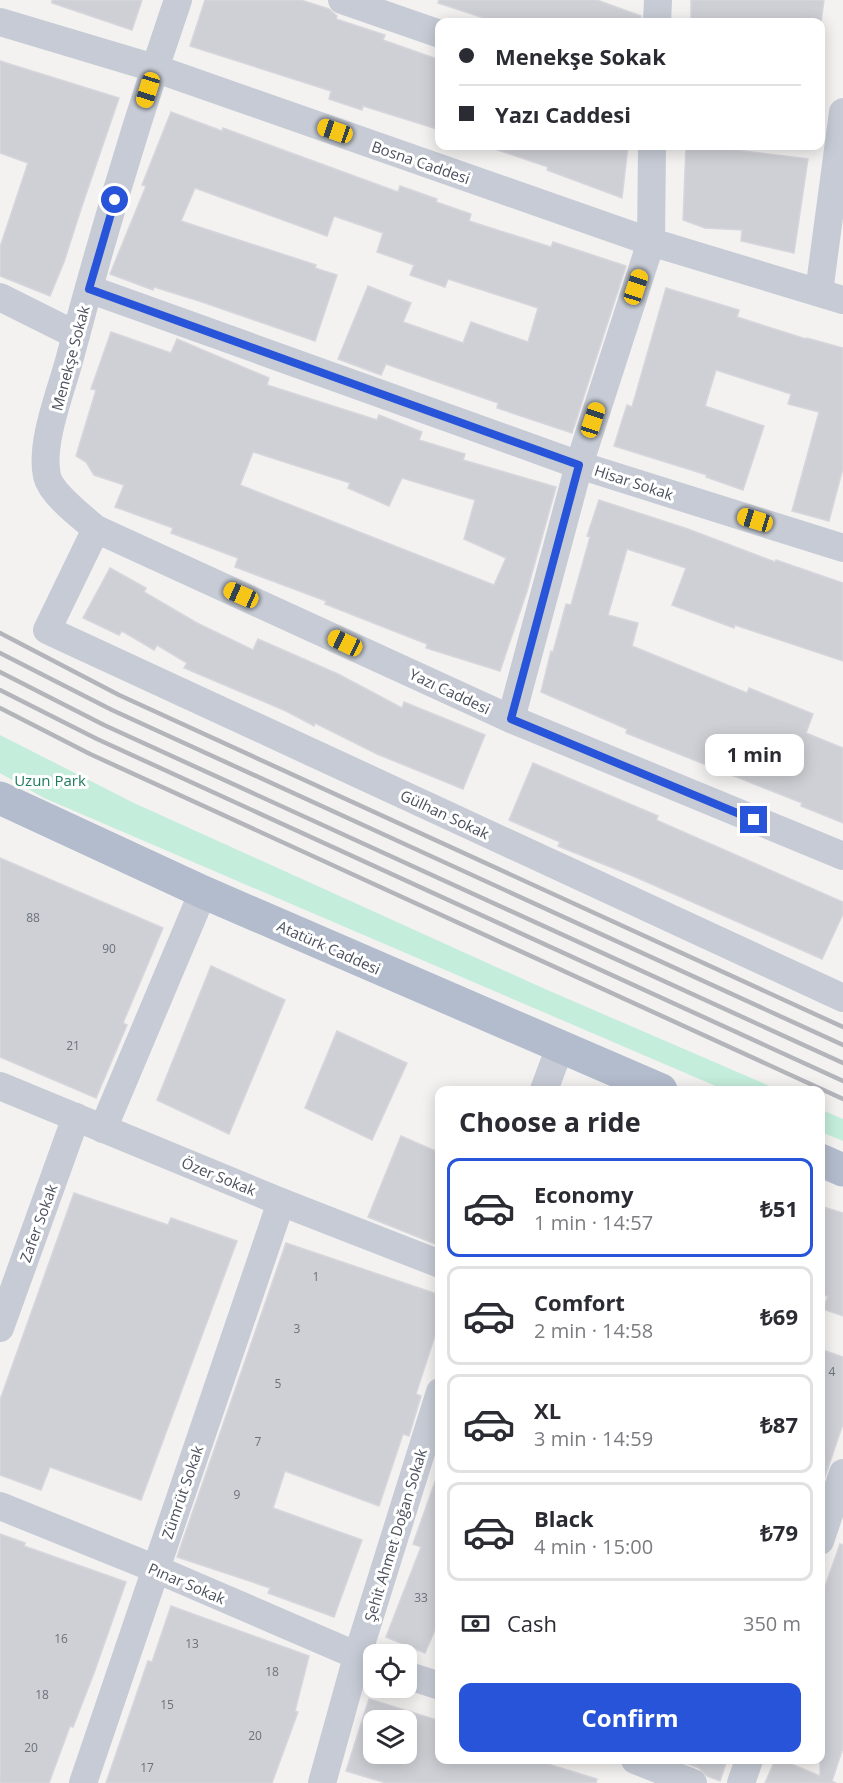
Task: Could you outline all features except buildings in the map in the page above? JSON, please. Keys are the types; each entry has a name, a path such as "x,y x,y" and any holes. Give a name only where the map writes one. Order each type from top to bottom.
{"main road":[{"name":"Atatürk Caddesi","path":"0,798 203,892 652,1086"},
{"path":"825,1162 843,1170"}],"street":[{"name":"Menekşe Sokak","path":"96,529 66,504 47,478 45,450 89,289 154,68 177,0"},
{"path":"342,0 435,32"},
{"path":"657,18 658,0"},
{"name":"Bosna Caddesi","path":"0,22 154,68 651,242 831,296"},
{"path":"831,296 843,112"},
{"path":"511,719 579,465 651,242 652,150"},
{"name":"Hisar Sokak","path":"89,289 579,465 843,548"},
{"path":"0,297 76,335"},
{"name":"Gülhan Sokak","path":"96,529 47,630 843,998"},
{"name":"Yazı Caddesi","path":"96,529 511,719 843,856"},
{"path":"103,1129 203,892"},
{"path":"545,1086 560,1047"},
{"name":"Özer Sokak","path":"0,1086 281,1202 435,1262"},
{"name":"Zafer Sokak","path":"0,1328 76,1118"},
{"name":"Zümrüt Sokak","path":"83,1783 281,1202"},
{"name":"Şehit Ahmet Doğan Sokak","path":"369,1644 435,1410"},
{"path":"825,1526 843,1473"},
{"name":"Pınar Sokak","path":"0,1506 156,1569 363,1659"},
{"name":"Şehit Ahmet Doğan Sokak","path":"322,1783 363,1666"},
{"path":"417,1678 435,1684"},
{"path":"645,1764 693,1783"},
{"path":"741,1783 748,1764"}],"green space":[{"name":"Uzun Park","path":"0,735 134,803 545,989 770,1086 716,1086 44,798 0,773"},
{"path":"825,1111 843,1119 843,1141 825,1134"}],"railway":[{"path":"0,633 119,695 843,1027"},
{"path":"0,653 112,710 843,1045"},
{"path":"0,672 104,725 843,1063"},
{"path":"0,690 97,739 843,1081"},
{"path":"0,708 90,754 815,1086"},
{"path":"825,1091 843,1099"}],"route":[{"path":"115,200 89,289 579,465 511,719 754,820"}]}
